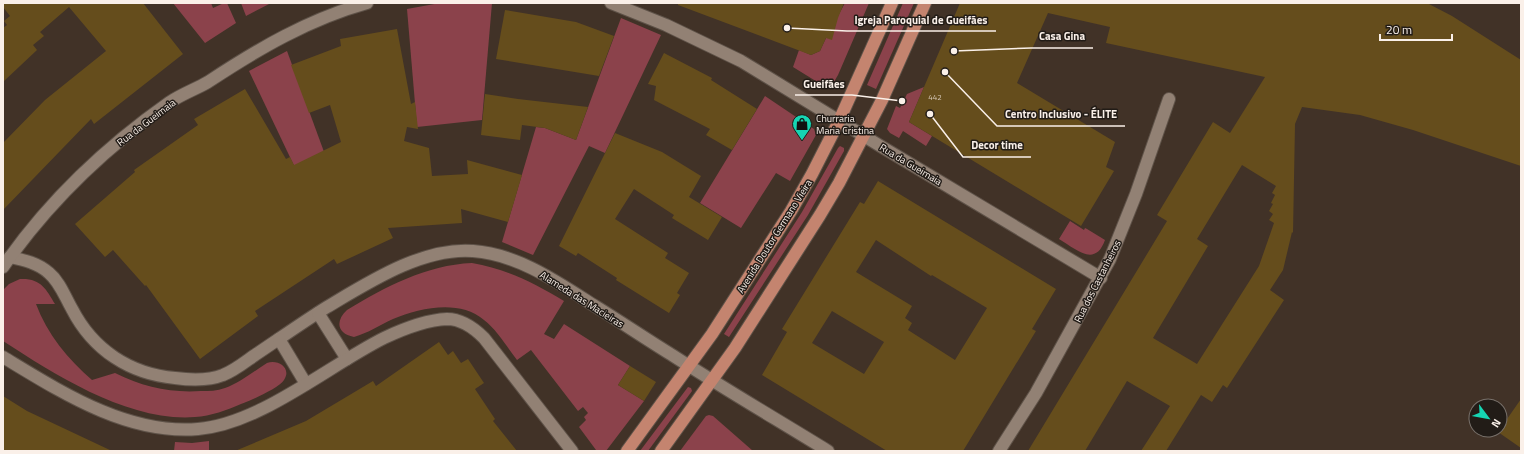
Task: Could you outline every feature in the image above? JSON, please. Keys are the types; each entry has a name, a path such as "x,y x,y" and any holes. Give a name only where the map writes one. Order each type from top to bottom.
{"main road":[{"name":"Avenida Doutor Germano Vieira","path":"627,451 712,334 791,211 839,121 892,3"},
{"path":"661,451 734,348 820,215 886,93 925,3"}],"street":[{"name":"Rua da Gueimaia","path":"6,262 36,224 79,176 107,151 172,101 200,87 256,51 299,28 327,16 367,3"},
{"name":"Rua da Gueimaia","path":"611,3 666,25 720,50 776,82 1101,278"},
{"name":"Rua dos Castanheiros","path":"999,451 1036,393 1110,260 1126,222 1169,99"},
{"name":"Alameda das Macieiras","path":"6,262 34,264 50,273 56,280 72,310 89,335 109,355 122,363 143,372 158,376 193,379 218,377 230,372 318,313 398,267 443,254 473,251 495,254 540,273 828,451"},
{"path":"318,313 347,359"},
{"path":"3,356 80,401 117,417 155,428 198,429 214,427 251,414 392,334 415,326 448,319 468,324 484,338 572,451"},
{"path":"279,339 306,384"}],"shaded area":[{"path":"173,3 211,3 213,8 227,3 236,23 205,43"},
{"path":"241,3 271,3 246,16"},
{"path":"440,3 492,3 482,120 417,127 407,9"},
{"path":"845,3 869,3 838,75 831,87 827,88 793,67 799,50 811,55 820,51"},
{"path":"903,3 914,3 876,89 867,85"},
{"path":"621,18 661,35 605,153 589,146 533,255 502,242 536,127 545,128 576,140"},
{"path":"287,51 327,160 298,174 249,71"},
{"path":"924,87 909,122 932,136 926,146 903,131 899,138 890,133 887,129 896,106 900,108 907,94"},
{"path":"765,96 814,129 816,135 790,181 776,173 741,228 700,203"},
{"path":"840,146 844,148 844,151 808,215 729,337 724,334 802,212"},
{"path":"1070,221 1084,230 1085,228 1105,240 1101,248 1096,253 1091,255 1085,254 1059,239"},
{"path":"472,263 509,273 542,288 564,301 544,334 554,339 564,324 630,366 618,385 644,401 606,451 596,450 579,427 586,420 584,417 588,413 583,407 578,411 531,350 517,360 493,329 474,313 463,309 427,309 393,319 354,337 344,333 341,330 339,323 343,314 347,310 376,293 406,279 438,268"},
{"path":"20,279 33,280 46,289 55,304 36,304 46,326 67,355 92,380 115,373 136,382 157,388 178,391 213,391 231,386 267,363 271,362 279,363 283,366 285,368 286,376 281,383 264,394 230,408 207,415 195,417 170,417 145,412 119,404 70,382 3,341 3,290 9,284"},
{"path":"688,387 691,388 692,391 648,451 640,451"},
{"path":"706,416 713,416 753,451 680,451"},
{"path":"209,441 209,451 174,451 175,442 192,443"}],"building":[{"path":"3,3 143,3 183,54 94,124 91,119 3,210 3,143 45,100 106,51 69,7 40,32 44,36 33,45 37,50 3,82 3,28 7,25 4,21 10,16 3,7"},
{"path":"678,3 844,3 832,40 826,38 820,51 811,55 678,5"},
{"path":"960,3 1427,3 1452,16 1521,60 1521,166 1413,130 1360,115 1302,107 1295,124 1293,233 1292,232 1283,270 1270,290 1284,300 1227,388 1223,385 1212,402 1201,395 1166,451 1141,451 1170,406 1127,381 1085,451 1028,451 1167,221 1157,215 1213,122 1230,133 1265,77 1106,43 1110,27 1048,13 1017,83 1115,142 1106,167 1114,171 1081,226 909,122","holes":["1242,165 1276,186 1272,193 1275,195 1271,203 1273,204 1269,211 1273,214 1269,220 1274,223 1259,266 1197,364 1153,338 1208,246 1197,239"]},
{"path":"505,10 576,22 614,36 599,76 496,59"},
{"path":"397,29 411,104 415,102 418,129 407,127 404,141 429,148 432,176 468,174 467,160 522,175 508,222 461,209 462,223 388,228 393,238 337,264 334,259 255,311 258,316 200,359 146,285 145,286 113,250 105,257 75,224 135,172 134,170 198,125 194,119 245,89 286,159 290,157 294,165 341,142 330,105 309,113 291,65 341,46 340,39"},
{"path":"664,53 712,78 711,80 757,109 732,150 706,135 710,129 654,100 656,86 648,84"},
{"path":"485,94 588,107 576,140 545,128 522,125 520,140 481,135"},
{"path":"615,133 662,152 701,176 689,197 722,217 708,240 672,218 674,215 634,189 615,219 668,253 665,258 689,273 677,293 680,295 669,313 616,280 617,278 578,253 576,256 559,246"},
{"path":"878,181 1056,289 1032,329 1036,331 963,451 887,451 762,375 787,332 782,329 860,202 864,204","holes":["876,240 931,276 932,275 987,308 955,360 908,330 912,323 905,318 912,306 856,272","832,311 884,342 864,374 812,343"]},
{"path":"439,342 448,355 453,351 461,363 468,359 484,383 475,389 495,419 493,421 517,451 235,451 306,421 373,381 376,386"},
{"path":"630,366 656,382 644,401 618,385"},
{"path":"3,396 27,411 112,451 3,451"},
{"path":"1521,399 1521,448 1507,438 1508,438 1508,418"}],"place":[{"name":"Igreja Paroquial de Gueifães","path":"787,28"},
{"name":"Casa Gina","path":"954,51"},
{"name":"Centro Inclusivo - ÉLITE","path":"945,72"},
{"name":"Gueifães","path":"902,101"},
{"name":"Decor time","path":"930,114"},
{"name":"Churraria Maria Cristina","path":"802,141"}]}
